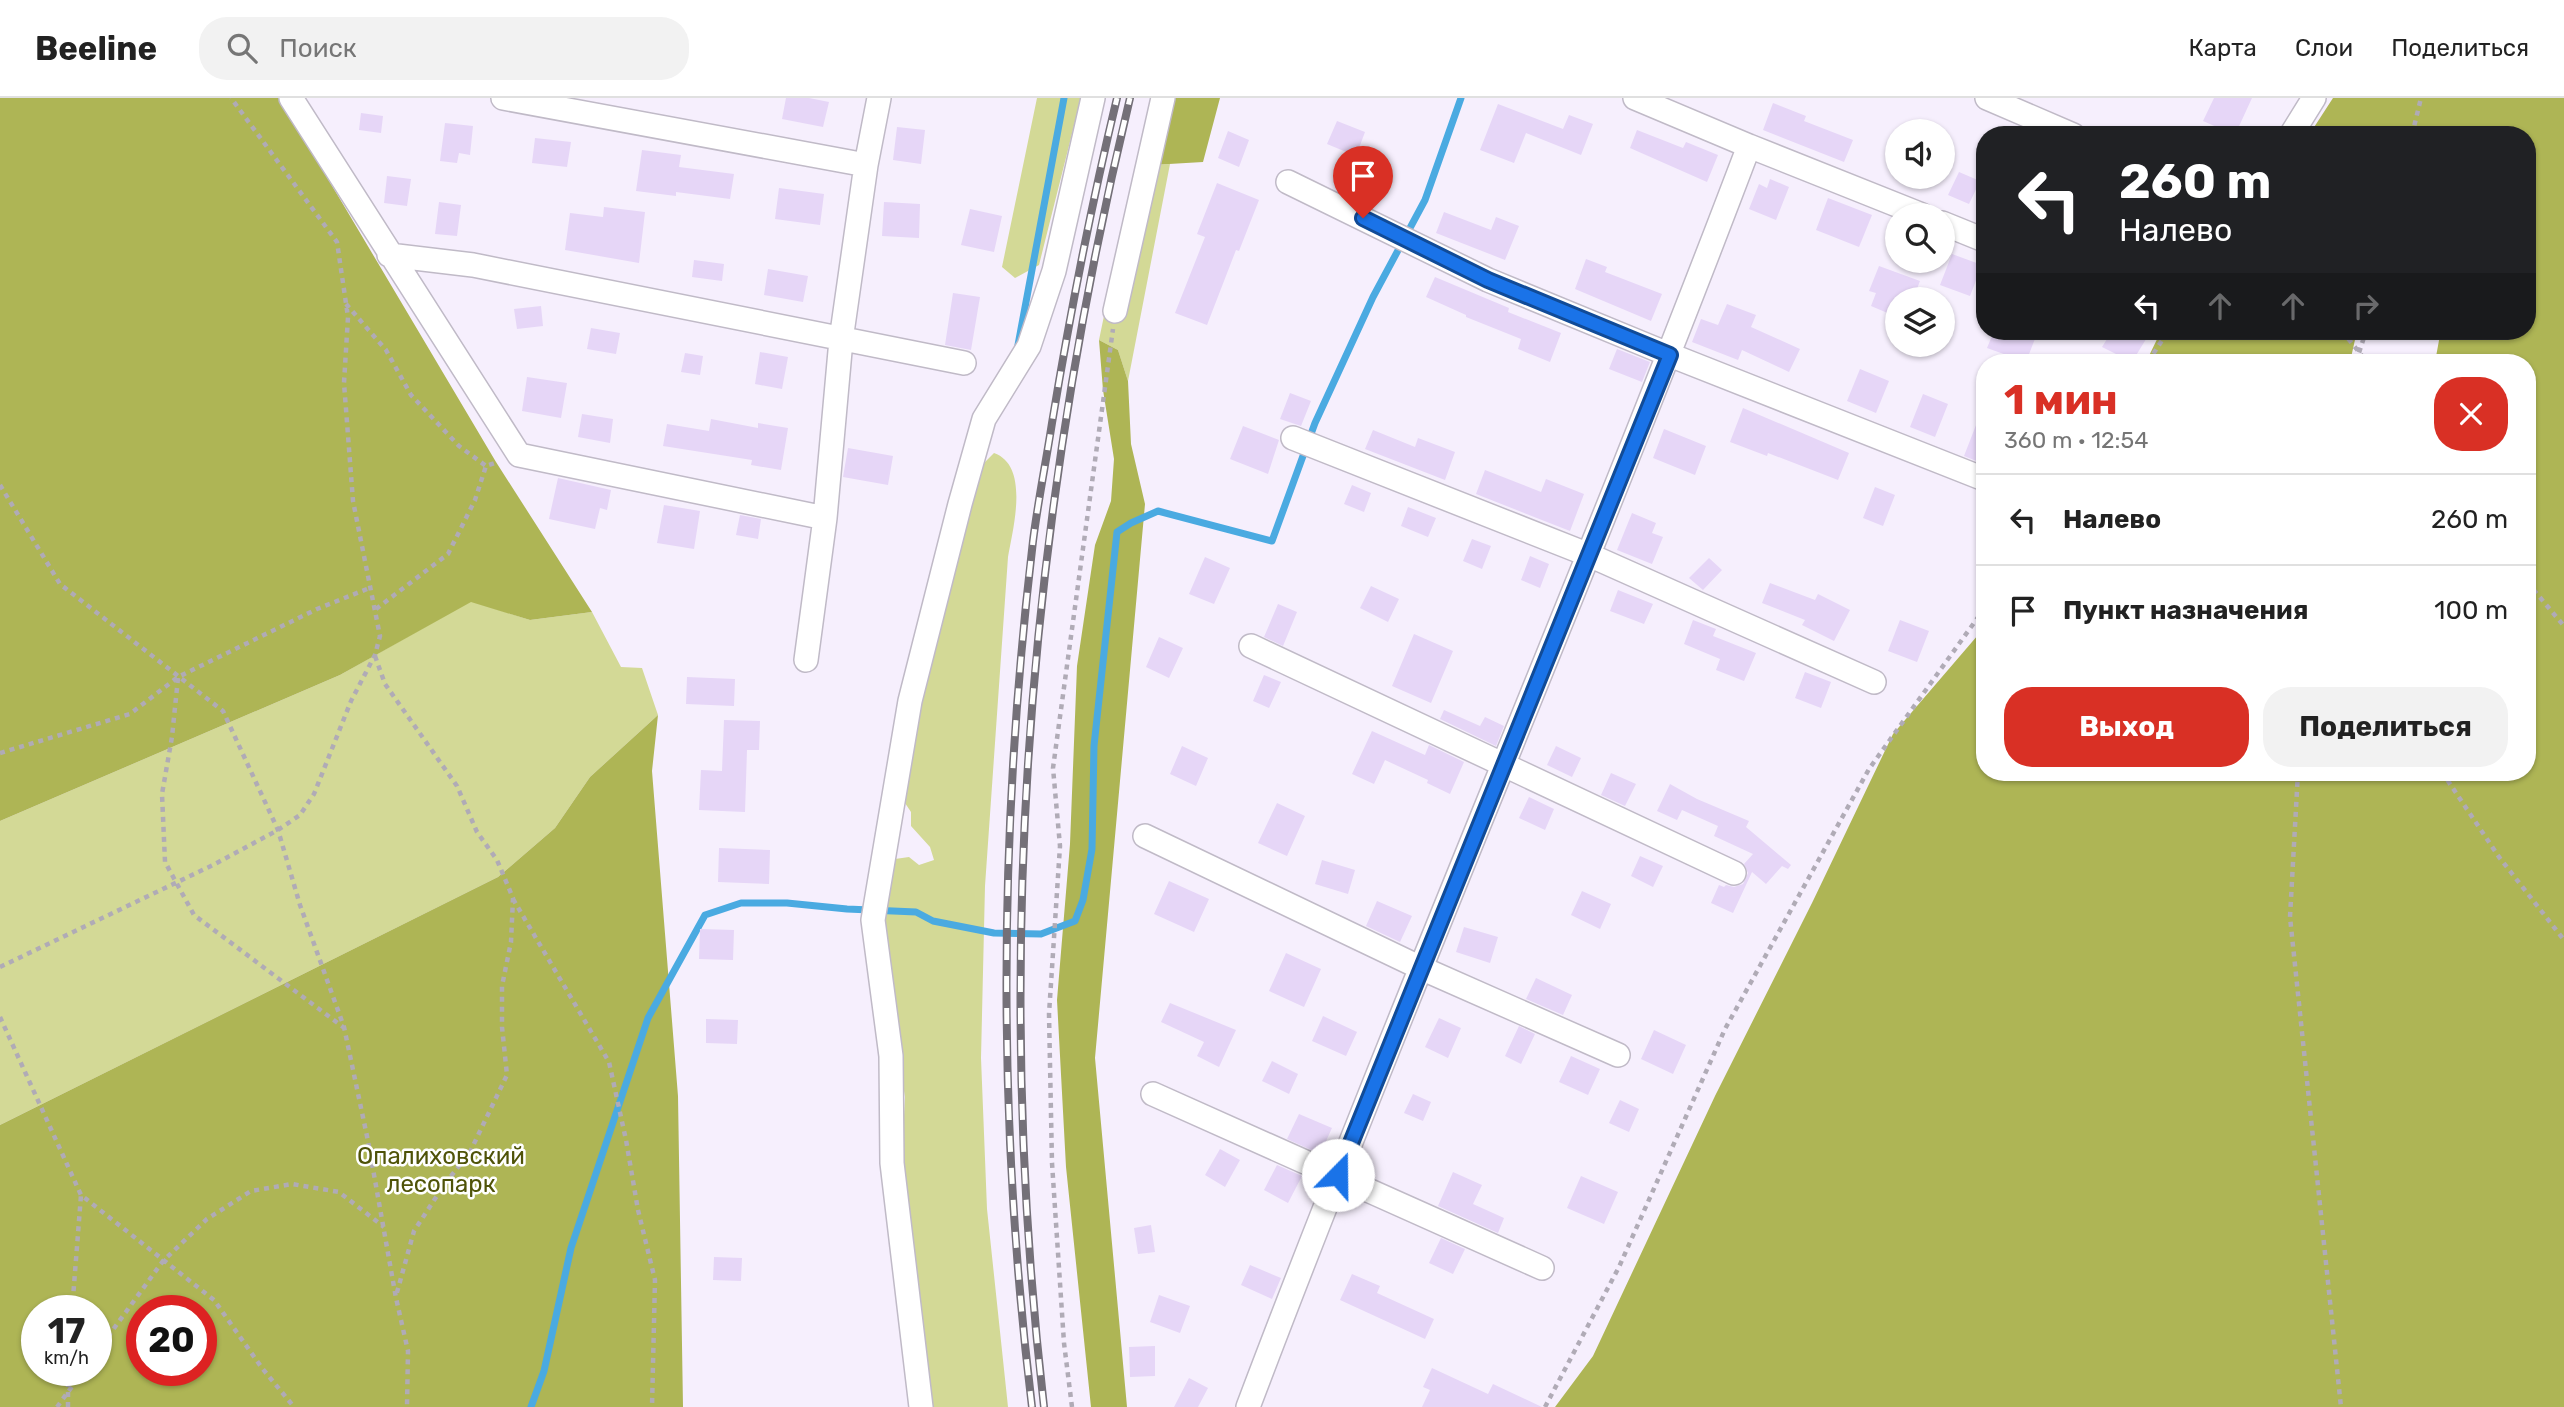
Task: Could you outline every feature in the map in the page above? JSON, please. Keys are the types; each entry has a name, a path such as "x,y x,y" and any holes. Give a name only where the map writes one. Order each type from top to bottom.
{"street":[{"path":"292,98 519,455 825,518"},
{"path":"503,98 866,164"},
{"path":"806,660 825,518 841,340 866,164 879,98"},
{"path":"921,1407 892,1163 891,1056 873,920 910,701 960,504 984,419 1029,346 1050,284 1093,98"},
{"path":"1115,311 1163,98"},
{"path":"1635,98 1892,203"},
{"path":"1987,98 2052,126"},
{"path":"2297,126 2314,98"},
{"path":"1248,1407 1421,968 1670,355 1749,146"},
{"path":"1288,181 1488,280 1976,476"},
{"path":"1955,228 1976,237"},
{"path":"389,254 473,265 964,363"},
{"path":"1293,438 1589,555 1874,682"},
{"path":"1251,646 1734,873"},
{"path":"1145,836 1421,968 1618,1055"},
{"path":"1153,1094 1542,1268"}],"path":[{"path":"0,967 213,865 300,815 314,794 351,701 375,655 380,636 353,501 344,383 348,317 337,242 231,98"},
{"path":"2414,126 2421,98"},
{"path":"346,303 386,350 411,395 459,446 486,466"},
{"path":"1072,1407 1064,1343 1052,1163 1049,1014 1060,846 1053,768 1115,311"},
{"path":"2350,340 2361,352"},
{"path":"2361,352 2364,340"},
{"path":"486,466 519,455"},
{"path":"376,609 448,554 475,500 486,466"},
{"path":"0,485 60,584 223,711 278,830 300,905 344,1027 408,1351 407,1407"},
{"path":"0,753 130,713 178,677 317,609 372,587"},
{"path":"2536,593 2564,626"},
{"path":"1545,1407 1619,1267 1725,1029 1869,768 1976,620"},
{"path":"375,655 385,684 457,786 477,832 497,860 513,898 609,1062 638,1210 655,1280 652,1407"},
{"path":"178,677 172,737 162,794 166,862 194,915 344,1027"},
{"path":"2298,781 2290,917 2340,1407"},
{"path":"2448,781 2499,857 2564,940"},
{"path":"396,1298 414,1231 444,1185 470,1152 507,1075 502,1027 502,986 511,942 513,898"},
{"path":"0,1017 81,1195 214,1300 262,1368 294,1407"},
{"path":"112,1331 163,1261 207,1219 251,1191 292,1184 339,1192 385,1227"},
{"path":"73,1295 81,1195"},
{"path":"67,1386 68,1407"},
{"path":"57,1407 72,1386"}],"green space":[{"path":"0,98 280,98 496,462 592,612 530,620 471,602 340,675 0,821"},
{"path":"1037,98 1081,98 1039,265 1015,278 1002,267"},
{"path":"1154,98 1220,98 1203,162 1135,166"},
{"path":"2333,98 2564,98 2564,1407 1555,1407 1593,1356 1715,1096 1893,734 1976,637 1976,781 2536,781 2536,354 2436,354 2439,340 2536,340 2536,126 2315,126"},
{"path":"1170,164 1128,381 1118,350 1099,340 1135,166"},
{"path":"1099,340 1118,350 1128,381 1131,444 1145,504 1095,1058 1127,1407 1091,1407 1066,1167 1057,1000 1070,844 1077,666 1095,545 1111,501 1114,459 1103,390"},
{"path":"2157,340 2355,340 2352,354 2150,354"},
{"path":"994,453 1005,460 1012,471 1016,484 1016,499 1008,557 985,886 981,1058 987,1209 1008,1407 928,1407 902,1154 905,1097 883,964 880,920 891,866 895,859 909,857 919,865 934,860 930,847 911,826 911,812 903,800 911,737 971,486 984,463"},
{"path":"471,601 530,620 592,612 621,667 642,668 658,715 590,777 555,828 498,877 0,1125 0,821 340,675"},
{"name":"Опалиховский лесопарк","path":"658,715 652,771 678,1096 683,1407 0,1407 0,1125 498,877 555,828 590,777"}],"building":[{"path":"786,98 809,98 829,102 823,127 782,119"},
{"path":"2214,98 2252,98 2239,126 2214,126 2203,121"},
{"path":"1773,103 1806,116 1804,121 1853,140 1844,162 1763,130"},
{"path":"1498,104 1563,129 1569,115 1593,124 1581,155 1526,133 1514,163 1480,150"},
{"path":"361,113 383,116 381,133 359,130"},
{"path":"1337,121 1365,132 1356,156 1327,144"},
{"path":"445,123 473,126 470,155 459,153 457,163 440,161"},
{"path":"897,127 925,130 921,164 893,160"},
{"path":"1637,130 1683,148 1686,142 1718,155 1707,182 1630,148"},
{"path":"1228,131 1249,140 1239,167 1218,158"},
{"path":"535,138 571,142 567,167 532,163"},
{"path":"642,150 681,155 679,167 734,174 730,199 676,192 676,196 636,191"},
{"path":"1959,172 1976,179 1976,189 1969,204 1948,195 1951,189 1955,189"},
{"path":"387,176 411,179 407,206 384,203"},
{"path":"1770,179 1789,187 1776,220 1749,209 1759,184 1767,188"},
{"path":"1217,183 1259,200 1207,325 1175,313 1205,237 1197,234"},
{"path":"779,188 824,194 820,225 775,219"},
{"path":"1828,198 1872,215 1859,247 1816,230"},
{"path":"439,202 461,205 457,236 435,234"},
{"path":"884,202 920,204 919,238 882,236"},
{"path":"604,207 645,212 639,263 565,250 570,213 603,217"},
{"path":"970,209 1002,216 994,252 961,245"},
{"path":"1444,212 1491,230 1496,217 1519,226 1505,260 1436,233"},
{"path":"1955,255 1976,263 1976,280 1970,296 1955,290 1955,287 1940,285 1945,273 1955,273"},
{"path":"1586,259 1607,267 1605,272 1662,294 1651,321 1575,289"},
{"path":"694,260 724,264 722,281 692,277"},
{"path":"1879,266 1885,268 1885,273 1898,273 1920,281 1918,287 1885,287 1885,312 1871,306 1876,293 1869,291"},
{"path":"768,269 808,276 803,302 764,295"},
{"path":"1435,277 1509,308 1508,312 1561,333 1550,362 1518,349 1521,339 1466,317 1426,297"},
{"path":"953,293 980,297 971,350 945,345"},
{"path":"1727,304 1756,315 1751,327 1800,349 1789,372 1742,350 1738,360 1692,342 1701,319 1718,325"},
{"path":"541,306 543,326 517,329 514,309"},
{"path":"591,328 620,333 616,354 587,349"},
{"path":"1990,340 2035,340 2029,354 2004,354 1987,348"},
{"path":"2106,340 2145,340 2137,354 2116,354 2102,347"},
{"path":"1617,349 1650,362 1642,382 1609,369"},
{"path":"760,352 788,357 782,389 755,384"},
{"path":"685,353 703,356 700,375 681,372"},
{"path":"1860,369 1889,381 1876,413 1847,401"},
{"path":"527,377 567,383 561,418 522,411"},
{"path":"1290,393 1311,401 1301,426 1280,419"},
{"path":"1923,394 1948,404 1935,437 1910,427"},
{"path":"1743,408 1849,453 1838,480 1768,453 1767,456 1730,442"},
{"path":"582,414 613,419 610,443 578,437"},
{"path":"711,419 758,428 758,423 788,428 781,470 751,465 752,460 663,446 667,424 709,431"},
{"path":"1976,425 1976,461 1964,456"},
{"path":"1243,426 1279,440 1268,474 1230,459"},
{"path":"1664,429 1706,446 1695,475 1653,458"},
{"path":"1373,430 1415,447 1418,438 1455,452 1445,480 1365,449"},
{"path":"848,448 893,456 888,485 843,477"},
{"path":"1485,470 1541,492 1546,479 1584,494 1570,531 1476,494"},
{"path":"558,478 611,490 607,510 600,508 595,529 549,519"},
{"path":"1352,485 1371,493 1364,512 1344,504"},
{"path":"1875,487 1895,495 1883,526 1863,518"},
{"path":"664,505 700,511 694,549 657,543"},
{"path":"1408,507 1436,518 1428,537 1401,526"},
{"path":"1632,513 1656,523 1652,533 1663,537 1652,564 1617,550"},
{"path":"740,515 761,519 758,539 736,535"},
{"path":"1472,539 1491,546 1482,569 1463,561"},
{"path":"1530,556 1549,564 1540,588 1521,580"},
{"path":"1205,557 1230,568 1214,604 1189,594"},
{"path":"1709,558 1722,570 1703,590 1689,578"},
{"path":"1770,583 1815,600 1818,594 1850,610 1834,641 1802,625 1805,620 1762,603"},
{"path":"1371,586 1399,599 1388,622 1360,608"},
{"path":"1618,590 1653,604 1644,624 1610,611"},
{"path":"1278,604 1297,612 1283,646 1264,637"},
{"path":"1693,620 1716,629 1713,636 1756,653 1744,681 1716,670 1720,659 1684,644"},
{"path":"1900,620 1929,631 1917,662 1888,651"},
{"path":"1414,634 1453,651 1431,703 1392,686"},
{"path":"1159,637 1183,648 1169,678 1146,667"},
{"path":"1805,672 1831,682 1821,708 1795,698"},
{"path":"1264,675 1281,682 1269,708 1253,701"},
{"path":"687,677 735,679 734,706 686,704"},
{"path":"1444,710 1480,726 1485,717 1504,726 1496,746 1440,719"},
{"path":"724,720 760,721 759,750 747,750 745,812 699,810 701,770 722,771"},
{"path":"1372,731 1425,755 1429,745 1464,762 1450,794 1427,783 1428,780 1385,760 1374,784 1352,774"},
{"path":"1182,746 1208,758 1196,786 1170,774"},
{"path":"1556,746 1581,758 1572,777 1547,765"},
{"path":"1611,773 1636,784 1625,806 1601,795"},
{"path":"1670,784 1697,799 1749,821 1746,827 1791,865 1788,869 1782,866 1766,884 1752,872 1733,913 1711,903 1719,885 1734,887 1743,884 1748,873 1744,864 1753,854 1714,836 1718,826 1682,810 1677,820 1657,811"},
{"path":"1529,797 1554,809 1545,830 1519,818"},
{"path":"1277,803 1305,816 1287,856 1258,843"},
{"path":"719,848 770,850 769,884 718,882"},
{"path":"1640,856 1663,866 1653,887 1631,876"},
{"path":"1322,860 1355,870 1348,894 1315,884"},
{"path":"1169,881 1209,899 1194,932 1154,914"},
{"path":"1582,891 1611,904 1600,929 1571,915"},
{"path":"1377,901 1412,916 1400,942 1366,926"},
{"path":"1464,927 1498,937 1490,963 1456,952"},
{"path":"700,929 734,930 733,960 699,959"},
{"path":"1286,953 1321,969 1304,1007 1269,991"},
{"path":"1536,978 1572,995 1563,1015 1526,999"},
{"path":"1170,1003 1236,1030 1219,1067 1197,1056 1204,1042 1161,1022"},
{"path":"1323,1016 1357,1032 1346,1056 1312,1041"},
{"path":"1439,1018 1461,1028 1448,1058 1425,1047"},
{"path":"706,1019 738,1020 737,1044 706,1043"},
{"path":"1519,1026 1535,1034 1521,1064 1505,1056"},
{"path":"1654,1030 1686,1045 1673,1074 1641,1059"},
{"path":"1571,1056 1600,1069 1588,1095 1559,1082"},
{"path":"1272,1061 1298,1074 1289,1094 1262,1081"},
{"path":"1413,1094 1431,1102 1423,1121 1404,1113"},
{"path":"1620,1100 1639,1109 1629,1132 1609,1123"},
{"path":"1299,1114 1332,1128 1320,1154 1287,1139"},
{"path":"1220,1149 1240,1160 1225,1187 1205,1175"},
{"path":"1277,1165 1302,1176 1288,1203 1264,1190"},
{"path":"1453,1172 1482,1185 1473,1204 1504,1218 1498,1233 1438,1206"},
{"path":"1581,1176 1618,1192 1604,1224 1567,1208"},
{"path":"1151,1225 1155,1252 1138,1254 1134,1228"},
{"path":"1441,1238 1465,1249 1453,1274 1429,1263"},
{"path":"714,1257 742,1258 741,1281 713,1280"},
{"path":"1250,1265 1281,1278 1272,1299 1241,1285"},
{"path":"1352,1274 1380,1286 1377,1293 1434,1319 1425,1339 1340,1300"},
{"path":"1159,1295 1190,1306 1180,1333 1150,1322"},
{"path":"1155,1346 1155,1376 1130,1377 1129,1347"},
{"path":"1432,1368 1488,1394 1493,1384 1542,1407 1422,1407 1430,1390 1423,1387"},
{"path":"1189,1378 1208,1388 1198,1407 1174,1407"}],"waterway":[{"path":"1018,345 1064,98"},
{"path":"531,1407 544,1371 571,1248 648,1018 705,915 741,903 787,903 916,912 933,921 994,933 1041,934 1075,921 1083,900 1092,849 1094,746 1117,532 1158,511 1272,541 1315,423 1373,297 1425,200 1461,98"}],"railway":[{"path":"1032,1407 1021,1299 1008,1083 1009,865 1014,757 1037,511 1074,301 1117,98"},
{"path":"1044,1407 1029,1242 1021,1077 1021,912 1029,749 1044,585 1066,423 1094,260 1130,98"}],"route":[{"path":"1338,1175 1670,355 1488,280 1363,218"}]}
